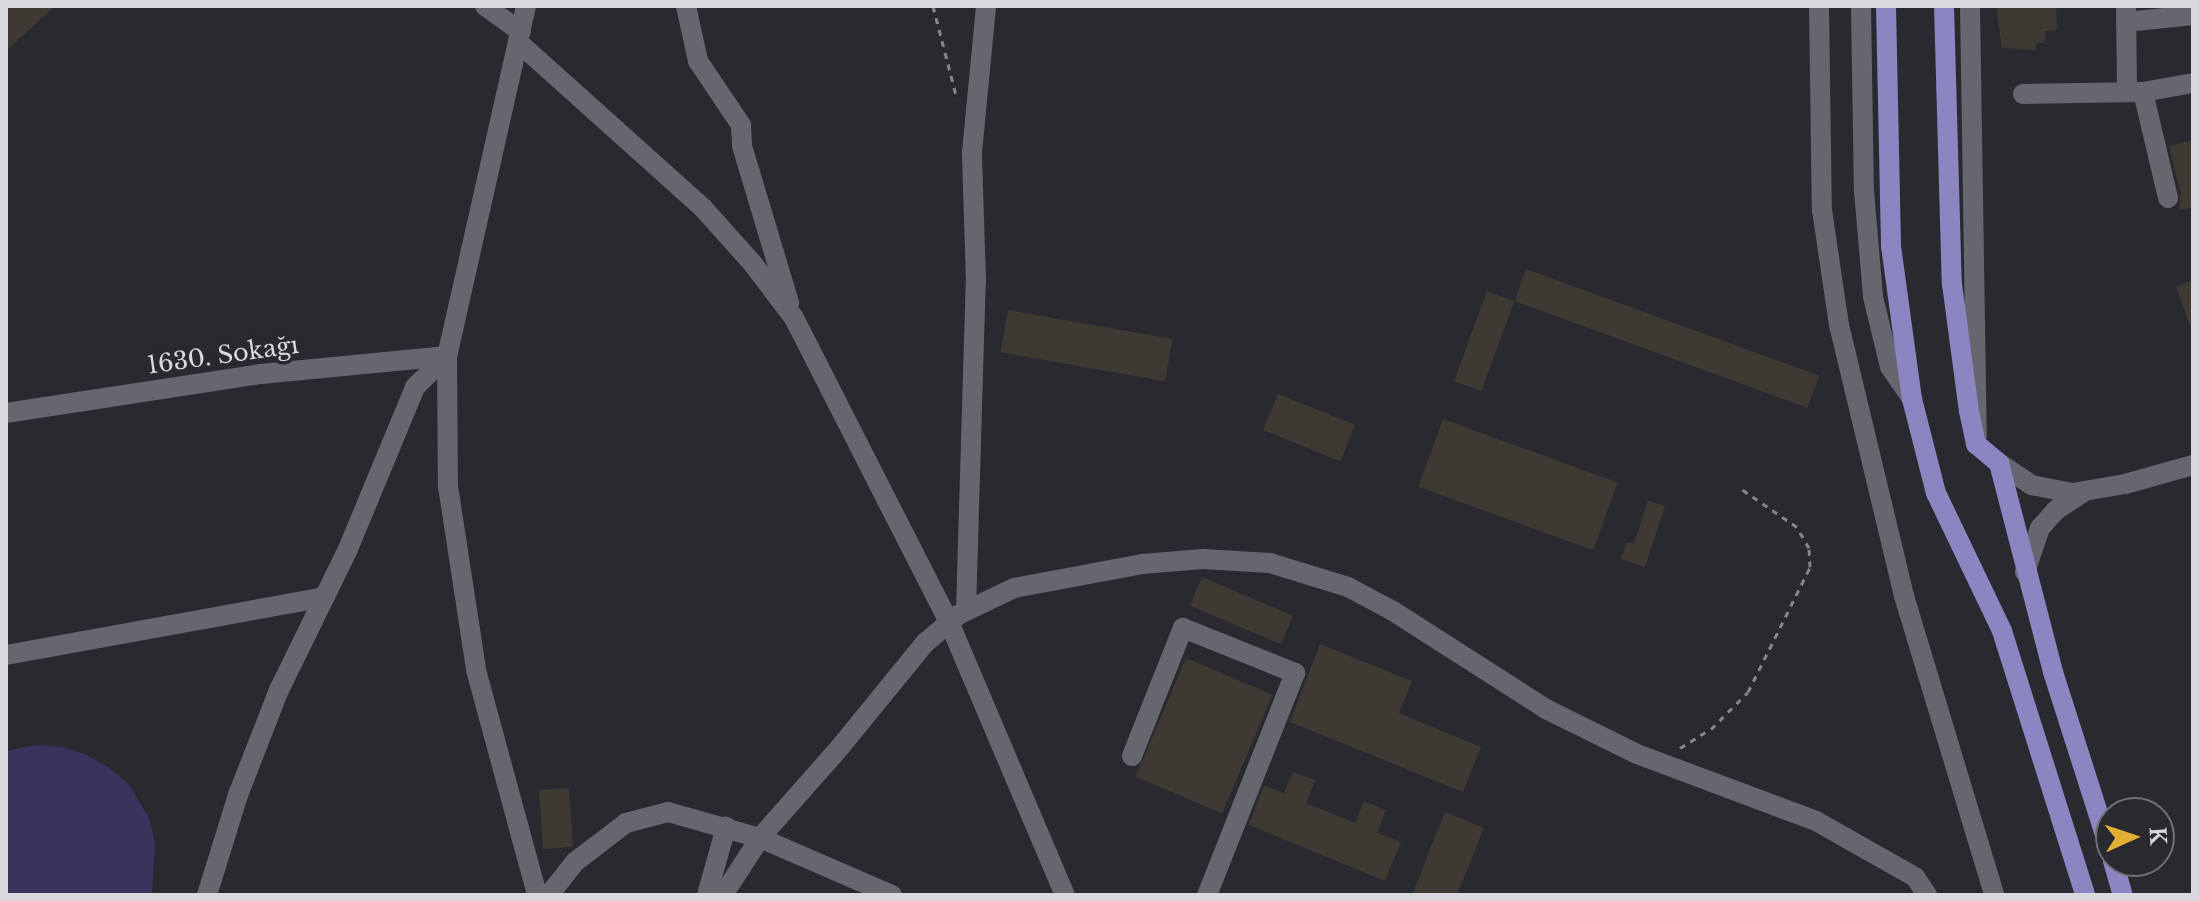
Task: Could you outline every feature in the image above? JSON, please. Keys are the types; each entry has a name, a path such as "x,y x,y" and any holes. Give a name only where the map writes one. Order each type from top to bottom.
{"main road":[{"path":"1886,6 1891,246 1912,399 1936,493 2002,631 2085,895"},
{"path":"1944,6 1952,284 1963,378 1976,444 1999,463 2025,572 2095,802"}],"street":[{"path":"485,6 703,208 753,264 794,318 957,616 1065,895"},
{"path":"526,6 447,356 448,486 476,670 537,895"},
{"path":"686,6 698,61 741,125 742,146 794,318"},
{"path":"957,616 976,282 972,152 986,6"},
{"path":"1819,6 1822,210 1839,325 1908,611 1994,895"},
{"path":"1861,6 1864,191 1873,297 1890,367 1912,399"},
{"path":"1970,6 1979,411 1976,444"},
{"path":"2168,198 2135,92 2126,14 2193,15"},
{"path":"2023,94 2135,92 2193,83"},
{"path":"207,895 257,742 372,494 415,387 447,356"},
{"name":"1630. Sokağı","path":"6,413 261,374 447,356"},
{"path":"1999,463 2020,479 2044,490 2086,491 2193,465"},
{"path":"2025,572 2040,528 2056,510 2086,491"},
{"path":"723,895 760,838 841,746 925,643 957,616 1014,588 1142,564 1225,559 1298,569 1371,598 1546,709 1657,763 1816,821 1915,877 1927,895"},
{"path":"6,655 325,597"},
{"path":"1132,756 1183,628 1295,673 1207,895"},
{"path":"549,895 575,862 640,817 682,814 760,838 892,895"},
{"path":"707,895 726,827"}],"path":[{"path":"933,6 960,109"},
{"path":"1657,763 1711,729 1748,692 1808,576 1810,558 1802,534 1740,488"}],"shaded area":[{"path":"37,745 63,747 87,755 110,768 129,785 149,818 155,843 152,895 6,895 6,751"}],"building":[{"path":"6,6 55,6 6,51"},
{"path":"1996,6 2056,6 2057,30 2045,31 2045,43 2036,43 2036,50 2002,48"},
{"path":"2193,140 2193,207 2179,210 2181,195 2169,146"},
{"path":"1526,269 1819,376 1808,408 1514,301"},
{"path":"2193,280 2193,328 2191,328 2176,287"},
{"path":"1487,291 1514,301 1481,391 1454,381"},
{"path":"1008,310 1172,339 1165,381 1001,352"},
{"path":"1278,394 1355,425 1340,461 1263,430"},
{"path":"1443,419 1618,483 1593,550 1418,487"},
{"path":"1648,501 1665,506 1645,567 1621,559 1627,542 1634,544"},
{"path":"1202,577 1293,616 1281,644 1190,606"},
{"path":"1320,644 1412,681 1399,713 1481,747 1463,792 1290,722"},
{"path":"1186,658 1273,695 1222,813 1136,777"},
{"path":"1293,772 1315,780 1306,803 1355,823 1364,801 1386,810 1377,833 1401,842 1385,881 1249,825 1264,785 1284,793"},
{"path":"569,788 573,847 543,849 539,790"},
{"path":"1445,812 1484,828 1457,895 1412,895"}]}
